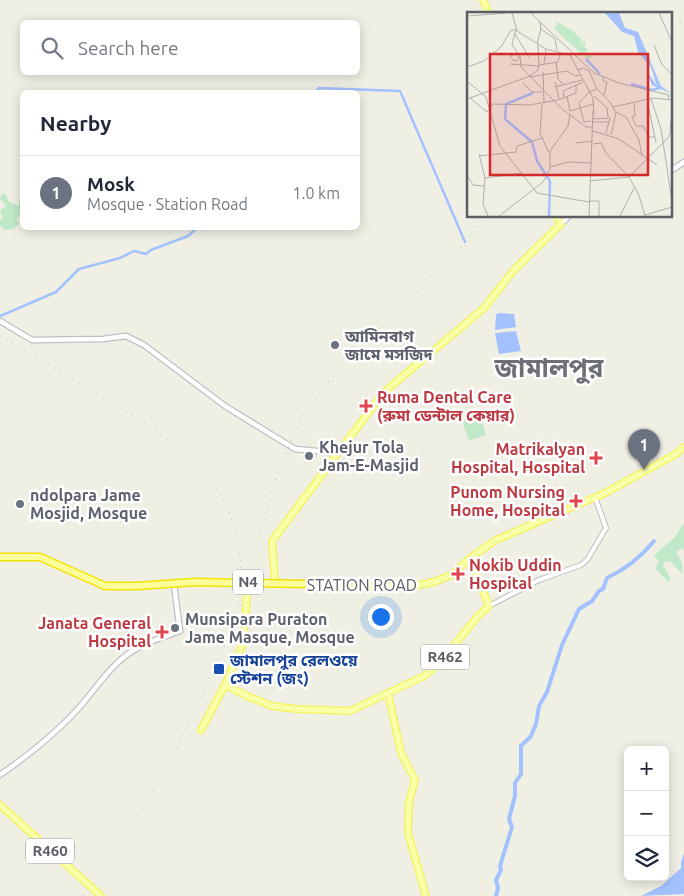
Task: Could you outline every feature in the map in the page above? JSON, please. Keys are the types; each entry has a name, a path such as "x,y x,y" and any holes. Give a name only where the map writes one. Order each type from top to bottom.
{"highway":[{"name":"N4","path":"0,557 40,558 105,586 194,582 361,585"}],"main road":[{"path":"483,0 487,12"},
{"path":"672,170 684,162"},
{"path":"557,218 561,224"},
{"path":"275,584 272,541 383,393 484,308 513,271 567,218"},
{"path":"0,321 32,340 103,340 126,336 136,340 225,406 287,444 300,450 338,453"},
{"name":"STATION ROAD","path":"137,586 248,584 424,585 453,574 470,558 496,540 596,497 676,454 684,447"},
{"path":"470,558 489,606"},
{"path":"201,730 225,685 245,638 248,584"},
{"path":"0,775 31,752 63,724 124,657 149,643 180,631 174,585"},
{"name":"R462","path":"388,693 424,676 439,664 477,617 489,606"},
{"path":"225,685 269,705 325,711 350,711 388,693 401,753 415,780 409,802 408,834 426,896"},
{"name":"R460","path":"0,805 101,896"}],"street":[{"path":"489,606 505,596 587,560 606,528 596,497"}],"green space":[{"path":"2,193 6,195 9,202 19,206 20,201 20,216 16,217 19,224 14,229 5,230 0,225 0,219 3,219 0,210 6,206 0,199"},
{"path":"478,409 486,435 469,441 460,415"},
{"path":"684,523 684,551 682,548 676,552 682,562 682,574 671,562 665,561 663,565 671,579 668,582 655,568 659,562 654,555 675,537"}],"water":[{"path":"498,313 514,314 516,327 495,330 496,315"},
{"path":"516,331 521,351 499,354 495,333"},
{"path":"684,853 684,894 641,896 669,881 681,868"}],"waterway":[{"path":"318,90 319,88 400,91 465,242"},
{"path":"0,316 56,292 79,269 120,258 134,251 146,254 151,250 188,236 195,230"},
{"path":"496,896 498,888 496,880 501,870 500,866 512,827 509,819 515,796 515,783 521,774 521,746 531,736 536,724 539,706 547,692 562,645 579,609 592,601 599,591 603,589 607,578 633,562 654,541"}],"railway":[{"path":"672,31 684,19"},
{"path":"83,896 164,775 231,632 279,469 300,420 328,382 488,218"},
{"path":"0,336 158,432 202,470 218,492 231,517 239,547 241,581"}],"place":[{"name":"আমিনবাগ জামে মসজিদ","path":"335,345"},
{"name":"Ruma Dental Care (রুমা ডেন্টাল কেয়ার)","path":"366,406"},
{"name":"Khejur Tola Jam-E-Masjid","path":"309,456"},
{"name":"Matrikalyan Hospital, Hospital","path":"596,458"},
{"name":"Mosk","path":"644,470"},
{"name":"Punom Nursing Home, Hospital","path":"576,501"},
{"name":"ndolpara Jame Mosjid, Mosque","path":"20,504"},
{"name":"Nokib Uddin Hospital","path":"458,574"},
{"name":"Munsipara Puraton Jame Masque, Mosque","path":"175,628"},
{"name":"Janata General Hospital","path":"162,632"},
{"name":"জামালপুর রেলওয়ে স্টেশন (জং)","path":"219,669"}],"district":[{"name":"জামালপুর","path":"549,368"}]}
